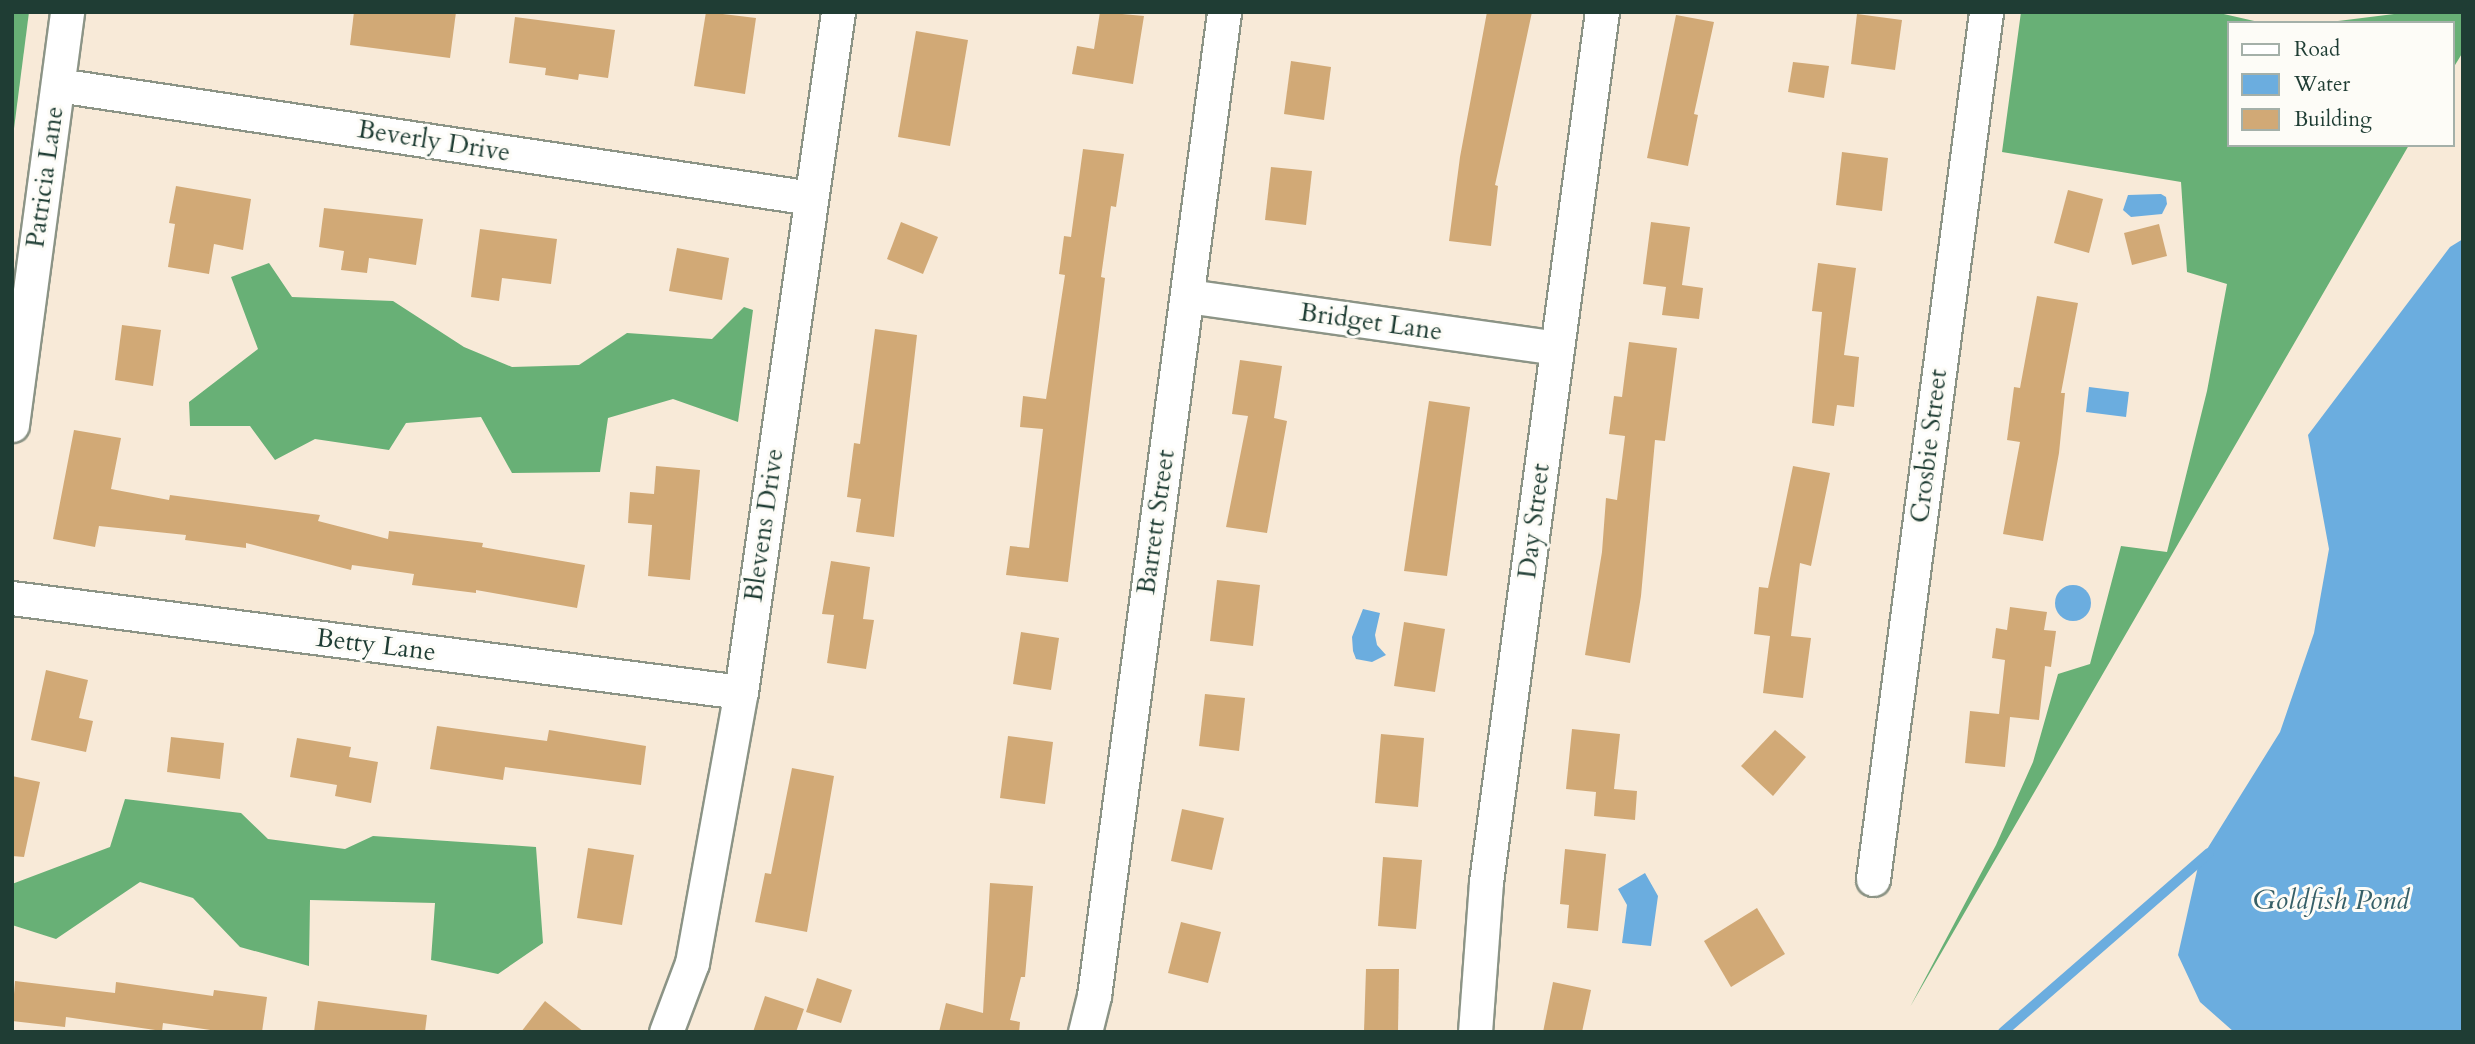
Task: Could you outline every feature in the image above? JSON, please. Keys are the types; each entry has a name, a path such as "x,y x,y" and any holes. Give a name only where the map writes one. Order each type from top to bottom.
{"street":[{"name":"Patricia Lane","path":"12,425 68,12"},
{"name":"Blevens Drive","path":"666,1032 692,963 741,692 838,12"},
{"name":"Barrett Street","path":"1086,1032 1094,996 1224,12"},
{"name":"Day Street","path":"1475,1032 1486,882 1602,12"},
{"name":"Crosbie Street","path":"1872,879 1986,12"},
{"name":"Beverly Drive","path":"58,85 811,198"},
{"name":"Bridget Lane","path":"1186,296 1556,348"},
{"name":"Betty Lane","path":"12,598 741,692"}],"green space":[{"path":"12,12 29,12 12,144"},
{"path":"2021,12 2215,12 2254,21 2226,21 2226,147 2408,147 1910,1007 1996,845 2033,762 2058,674 2090,664 2121,546 2167,552 2207,391 2227,284 2187,272 2181,182 2002,152"},
{"path":"2410,12 2463,12 2463,52 2454,67 2454,21 2338,21"},
{"path":"269,263 292,297 393,301 464,347 512,367 579,365 627,333 712,339 744,307 753,310 738,422 673,399 608,418 600,472 512,473 481,417 406,423 389,450 315,439 275,460 250,426 190,426 189,402 258,349 231,277"},
{"path":"125,799 241,813 268,839 345,849 373,836 536,847 543,943 498,974 431,960 435,903 310,900 309,966 240,947 193,898 140,882 56,939 12,925 12,884 110,847"}],"water":[{"path":"2161,194 2166,197 2167,204 2162,214 2131,217 2123,210 2128,195"},
{"name":"Goldfish Pond","path":"2463,239 2463,1032 2234,1032 2200,1002 2178,955 2199,862 2280,732 2314,633 2329,549 2308,435 2450,247"},
{"path":"2089,387 2129,392 2126,417 2086,412"},
{"path":"2073,585 2086,590 2091,603 2086,616 2073,621 2060,616 2055,603 2060,590"},
{"path":"1363,609 1380,613 1375,635 1377,645 1386,655 1372,662 1356,659 1353,651 1352,637"},
{"path":"1645,873 1658,896 1651,946 1622,943 1627,905 1618,889"}],"building":[{"path":"354,12 456,12 450,58 350,45"},
{"path":"706,12 756,18 745,94 694,86"},
{"path":"1100,12 1144,16 1133,84 1072,74 1077,46 1094,49"},
{"path":"1487,12 1532,12 1495,185 1498,186 1491,246 1449,241 1460,157"},
{"path":"1857,14 1902,20 1895,70 1851,64"},
{"path":"1676,15 1714,22 1694,114 1698,115 1688,166 1647,158"},
{"path":"515,17 615,30 608,78 579,74 578,80 545,75 546,68 509,63"},
{"path":"916,31 968,40 950,146 898,137"},
{"path":"1291,61 1331,67 1324,120 1284,114"},
{"path":"1793,62 1829,66 1824,98 1788,92"},
{"path":"1083,149 1124,154 1116,207 1111,206 1101,277 1105,278 1068,582 1006,575 1010,546 1029,548 1043,429 1020,427 1023,396 1046,399 1065,275 1059,274 1064,236 1071,237"},
{"path":"1842,152 1888,158 1882,211 1836,205"},
{"path":"1271,167 1312,171 1306,225 1265,220"},
{"path":"176,186 251,199 243,250 214,244 209,274 168,267 175,224 169,223"},
{"path":"2068,190 2103,199 2089,253 2054,243"},
{"path":"324,208 423,219 416,265 369,258 367,273 341,270 344,251 319,247"},
{"path":"901,222 938,237 923,274 887,259"},
{"path":"1651,222 1690,227 1682,285 1703,288 1699,319 1662,315 1666,287 1643,284"},
{"path":"2159,224 2167,256 2132,265 2124,233"},
{"path":"480,229 557,239 551,284 502,278 499,301 471,297"},
{"path":"677,248 729,258 722,300 669,291"},
{"path":"1818,263 1856,268 1844,355 1859,357 1854,407 1837,405 1834,426 1812,423 1822,312 1812,311"},
{"path":"2037,296 2078,303 2061,393 2065,393 2059,453 2043,541 2003,534 2020,442 2007,440 2014,387 2020,388"},
{"path":"122,325 161,330 153,386 115,380"},
{"path":"875,329 917,335 894,537 856,532 861,499 847,497 854,443 860,444"},
{"path":"1629,342 1677,348 1665,441 1655,440 1641,596 1630,663 1585,655 1602,552 1606,498 1617,500 1625,436 1609,434 1614,396 1622,397"},
{"path":"1240,360 1282,366 1274,418 1287,421 1267,533 1226,527 1248,416 1232,414"},
{"path":"1429,401 1470,407 1447,576 1404,571"},
{"path":"74,430 121,438 111,489 169,500 170,495 320,515 318,521 388,539 389,531 483,543 482,547 585,565 577,608 476,590 476,593 412,585 414,574 352,565 351,570 246,543 246,548 185,540 186,535 99,526 95,547 53,539"},
{"path":"656,466 700,470 690,580 648,576 652,525 628,523 630,492 654,494"},
{"path":"1793,466 1830,473 1811,566 1800,563 1791,636 1811,638 1803,698 1763,693 1770,636 1754,634 1759,587 1768,588"},
{"path":"831,561 870,567 863,619 874,620 866,669 827,663 834,615 822,614"},
{"path":"1217,580 1260,585 1253,646 1210,641"},
{"path":"2010,607 2047,612 2044,630 2056,631 2051,667 2045,666 2039,720 2010,717 2005,767 1965,763 1970,711 1999,714 2005,660 1992,658 1996,628 2007,630"},
{"path":"1404,622 1445,629 1435,692 1394,686"},
{"path":"1021,632 1059,638 1051,690 1013,684"},
{"path":"46,670 88,680 79,718 93,721 86,752 31,740"},
{"path":"1205,694 1245,698 1239,751 1199,746"},
{"path":"437,726 547,741 549,730 646,746 641,785 505,767 503,780 430,769"},
{"path":"1572,729 1620,734 1614,789 1637,791 1635,820 1594,816 1596,792 1566,789"},
{"path":"1775,730 1806,757 1773,796 1741,766"},
{"path":"1381,734 1424,738 1418,807 1375,803"},
{"path":"1008,736 1053,742 1045,804 1000,798"},
{"path":"171,737 224,743 220,779 167,772"},
{"path":"297,738 351,747 349,757 378,762 371,803 335,796 337,785 290,777"},
{"path":"792,768 834,776 807,932 755,922 765,873 771,874"},
{"path":"12,776 40,782 24,857 12,856"},
{"path":"1182,809 1224,818 1212,870 1171,861"},
{"path":"588,848 634,855 622,925 577,918"},
{"path":"1565,849 1606,854 1598,931 1567,928 1569,905 1560,904"},
{"path":"1383,857 1422,860 1416,929 1378,926"},
{"path":"990,883 1033,886 1025,977 1021,977 1010,1020 1020,1022 1019,1032 939,1032 946,1003 983,1013"},
{"path":"1757,908 1785,954 1731,987 1704,941"},
{"path":"1181,922 1221,932 1208,983 1168,973"},
{"path":"1366,969 1399,969 1398,1032 1364,1032"},
{"path":"817,978 852,990 841,1023 806,1012"},
{"path":"15,981 115,993 116,982 213,996 214,990 267,997 262,1032 224,1032 163,1023 162,1031 66,1017 65,1027 12,1021"},
{"path":"1553,982 1591,990 1582,1032 1543,1032"},
{"path":"765,996 804,1009 796,1032 753,1032"},
{"path":"318,1001 427,1015 425,1032 314,1032"},
{"path":"545,1001 584,1032 521,1032"}],"waterway":[{"path":"2003,1032 2209,853"}]}
